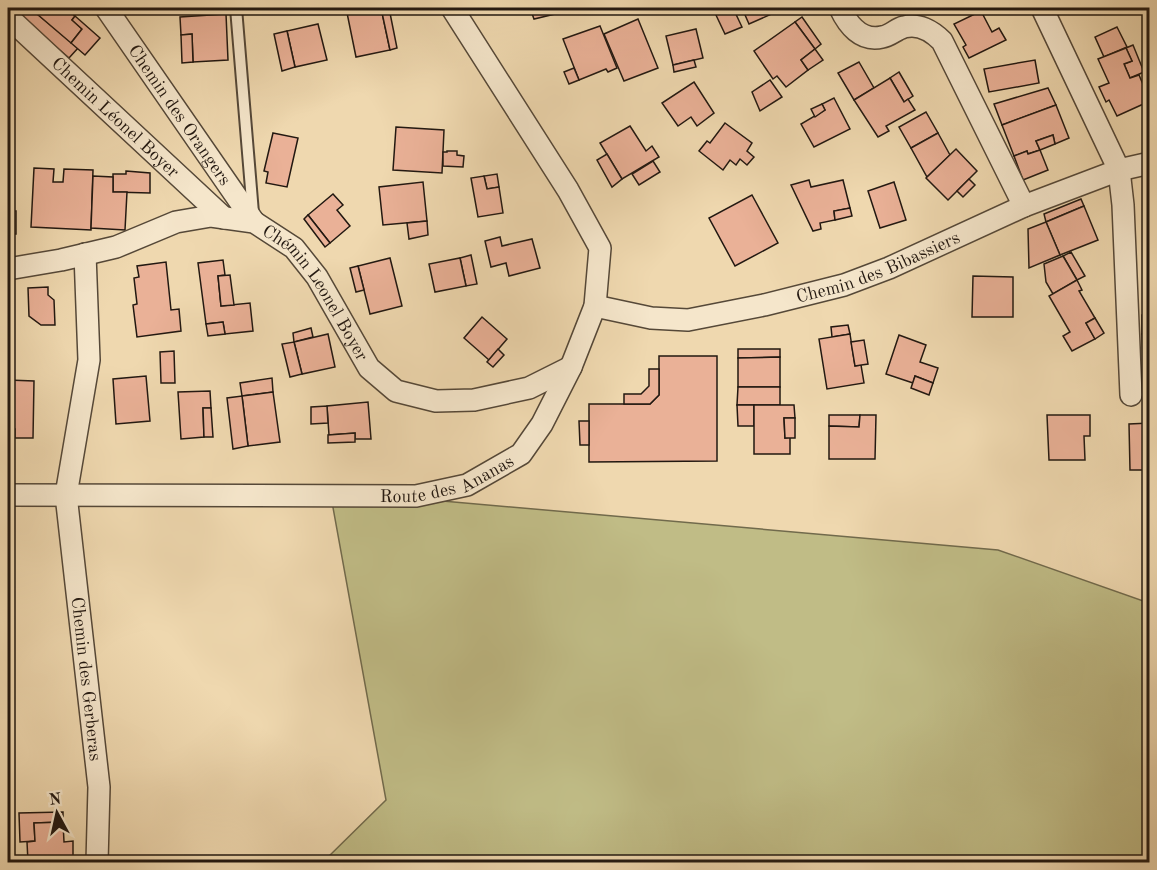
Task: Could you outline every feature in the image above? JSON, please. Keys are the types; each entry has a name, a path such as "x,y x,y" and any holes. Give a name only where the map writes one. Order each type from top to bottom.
{"street":[{"name":"Chemin des Orangers","path":"106,8 254,222"},
{"name":"Route des Ananas","path":"8,495 416,496 467,485 522,454 542,424 571,367 595,306 600,248 568,190 452,8"},
{"path":"840,8 850,26 858,33 870,38 883,37 904,27 913,26 924,28 942,41 1024,206"},
{"path":"1042,8 1119,170 1123,205 1131,395"},
{"name":"Chemin Léonel Boyer","path":"8,17 224,218"},
{"name":"Chemin des Bibassiers","path":"595,306 651,318 688,320 764,305 843,285 889,268 1024,206 1119,170 1149,163"},
{"name":"Chémin Leonel Boyer","path":"8,269 116,247 176,222 211,216 254,222 294,248 317,276 369,368 396,391 436,401 474,399 529,388 571,367"},
{"path":"66,495 89,360 85,254"},
{"name":"Chemin des Gerberas","path":"66,495 99,787 97,862"}],"lane":[{"path":"236,8 254,222"}],"shaded area":[{"path":"330,491 998,550 1149,603 1149,862 323,862 386,800"}],"building":[{"path":"17,8 30,8 78,48 69,58 14,11"},
{"path":"30,8 64,8 75,16 72,20 82,29 71,43"},
{"path":"346,8 381,8 390,50 356,57"},
{"path":"381,8 389,8 397,48 390,50"},
{"path":"530,8 580,8 534,19"},
{"path":"733,8 742,27 725,34 715,13"},
{"path":"742,8 785,8 749,24"},
{"path":"981,11 992,32 999,28 1006,40 969,58 963,47 966,45 954,24"},
{"path":"226,14 228,60 193,62 192,34 181,35 180,17"},
{"path":"75,16 100,38 85,55 71,43 82,29 72,20"},
{"path":"802,17 821,44 815,49 795,22"},
{"path":"638,19 658,68 624,81 604,34"},
{"path":"795,22 815,49 801,60 808,70 786,87 777,76 773,79 754,51"},
{"path":"318,24 327,60 295,67 287,31"},
{"path":"600,26 617,68 608,72 606,69 579,80 563,39"},
{"path":"1117,27 1127,47 1104,57 1095,37"},
{"path":"696,29 703,58 673,65 666,36"},
{"path":"287,31 295,67 282,71 274,34"},
{"path":"192,34 193,62 182,63 181,35"},
{"path":"1133,45 1144,72 1130,78 1124,64 1132,61 1126,48"},
{"path":"1126,48 1132,61 1124,64 1130,78 1139,75 1150,101 1117,116 1109,100 1106,102 1099,87 1109,83 1098,59"},
{"path":"815,49 823,60 808,70 801,60"},
{"path":"694,60 696,67 674,72 673,65"},
{"path":"1035,60 1039,83 989,92 984,69"},
{"path":"859,62 874,88 854,100 838,73"},
{"path":"574,68 579,80 569,84 564,72"},
{"path":"899,72 913,96 904,102 890,78"},
{"path":"890,78 904,102 908,99 915,110 886,126 889,131 878,137 854,100"},
{"path":"770,80 782,97 760,111 752,92"},
{"path":"694,82 714,113 697,126 691,117 678,126 662,103"},
{"path":"8,88 13,88 11,128 8,128"},
{"path":"1048,88 1056,105 1002,125 994,104"},
{"path":"834,98 850,129 814,147 801,124 825,110 822,104"},
{"path":"822,104 825,110 815,117 811,109"},
{"path":"1056,105 1069,138 1055,144 1053,135 1036,141 1040,150 1028,154 1027,151 1014,156 1002,125"},
{"path":"926,112 938,133 911,148 899,127"},
{"path":"725,123 752,143 747,151 754,157 747,165 740,159 736,165 730,160 723,170 699,151 707,141 710,143"},
{"path":"630,126 646,151 652,146 659,157 622,179 600,143"},
{"path":"396,127 444,130 442,173 393,170"},
{"path":"273,133 298,138 287,187 266,183 268,172 264,171"},
{"path":"938,133 950,155 927,177 911,148"},
{"path":"1053,135 1055,144 1040,150 1036,141"},
{"path":"956,149 977,171 948,200 926,178"},
{"path":"1040,150 1048,170 1023,180 1014,156 1027,151 1028,154"},
{"path":"457,151 457,155 464,156 463,167 443,166 443,152"},
{"path":"607,154 622,179 612,187 597,160"},
{"path":"8,156 13,156 11,211 16,211 16,234 8,234"},
{"path":"653,161 660,172 639,185 632,174"},
{"path":"34,168 54,169 53,182 63,182 64,169 93,170 91,230 31,227"},
{"path":"126,171 150,173 150,193 113,192 113,174 126,174"},
{"path":"497,174 499,187 487,189 484,176"},
{"path":"93,176 113,177 113,192 127,192 125,230 91,228"},
{"path":"484,176 487,189 499,187 503,213 478,217 471,178"},
{"path":"969,179 975,185 963,197 957,191"},
{"path":"809,180 811,187 843,180 850,208 834,211 835,220 820,223 821,229 813,231 791,185"},
{"path":"423,182 427,221 383,225 379,187"},
{"path":"894,182 906,220 880,228 868,191"},
{"path":"333,194 343,205 337,210 350,226 330,243 308,215"},
{"path":"752,195 778,243 735,266 709,218"},
{"path":"1081,199 1084,206 1046,222 1044,214"},
{"path":"1084,206 1098,240 1060,255 1046,222"},
{"path":"850,208 852,216 835,220 834,211"},
{"path":"308,215 330,243 325,247 304,219"},
{"path":"427,221 428,235 409,239 407,223"},
{"path":"1046,222 1060,255 1029,268 1028,229"},
{"path":"500,237 502,246 532,239 540,268 509,276 506,263 491,267 485,241"},
{"path":"1071,252 1085,276 1077,280 1063,256"},
{"path":"471,255 477,284 466,286 460,258"},
{"path":"1063,256 1077,280 1053,294 1046,282 1044,264"},
{"path":"390,258 402,306 370,314 358,266"},
{"path":"460,258 466,286 435,292 429,264"},
{"path":"223,260 225,275 218,276 221,306 250,303 253,331 225,334 223,322 206,324 198,263"},
{"path":"166,262 171,310 179,309 181,331 137,337 133,305 137,304 134,278 139,277 137,266"},
{"path":"358,266 364,290 356,292 350,268"},
{"path":"230,275 234,305 221,306 218,276"},
{"path":"973,276 1013,277 1013,317 972,317"},
{"path":"1077,280 1082,290 1079,291 1095,318 1086,323 1095,339 1072,351 1063,336 1070,332 1049,296"},
{"path":"48,287 48,295 54,300 55,325 41,325 29,316 28,288"},
{"path":"1142,315 1150,315 1150,334 1142,334"},
{"path":"482,317 507,339 489,360 464,338"},
{"path":"1095,318 1104,333 1095,339 1086,323"},
{"path":"223,322 225,334 208,336 206,324"},
{"path":"848,325 850,334 832,337 831,327"},
{"path":"311,328 313,337 294,342 293,333"},
{"path":"328,334 335,367 302,374 294,342"},
{"path":"850,334 855,366 861,365 864,383 827,389 819,339"},
{"path":"1142,334 1150,334 1150,395 1144,395"},
{"path":"899,335 926,345 920,362 938,368 933,383 915,376 913,383 886,374"},
{"path":"864,340 868,364 855,366 851,342"},
{"path":"294,342 302,374 290,377 282,344"},
{"path":"498,349 504,355 493,367 487,362"},
{"path":"738,349 780,349 780,357 738,358"},
{"path":"174,351 175,383 161,383 160,352"},
{"path":"659,356 717,356 717,461 589,462 589,404 650,404 659,395"},
{"path":"780,357 780,387 738,387 738,358"},
{"path":"649,369 659,369 659,395 650,404 624,404 624,394 641,394 649,386"},
{"path":"146,376 150,421 116,424 113,379"},
{"path":"915,376 933,383 929,395 911,388"},
{"path":"272,378 273,392 242,396 240,383"},
{"path":"8,380 34,381 33,438 15,438 15,429 8,429"},
{"path":"738,387 780,387 780,405 737,405"},
{"path":"210,391 211,408 203,408 204,437 181,439 178,392"},
{"path":"273,392 280,442 248,446 242,396"},
{"path":"242,396 248,446 233,449 227,398"},
{"path":"368,402 371,439 355,439 355,433 329,435 327,406"},
{"path":"737,405 754,405 754,426 738,426"},
{"path":"754,405 794,405 795,418 784,418 785,438 790,437 790,454 754,454"},
{"path":"327,406 328,423 311,424 311,407"},
{"path":"203,408 211,408 213,437 204,437"},
{"path":"829,415 860,415 859,427 829,426"},
{"path":"860,415 876,415 875,459 829,459 829,426 859,427"},
{"path":"1047,415 1090,415 1090,436 1084,436 1085,460 1049,460"},
{"path":"784,418 795,418 795,438 785,438"},
{"path":"579,421 589,421 589,445 580,445"},
{"path":"1150,423 1150,470 1130,470 1129,424"},
{"path":"355,433 355,442 328,443 328,435"},
{"path":"63,812 63,822 34,823 35,841 20,842 19,813"},
{"path":"63,822 64,842 73,841 73,862 28,862 27,842 35,841 34,823"}]}
